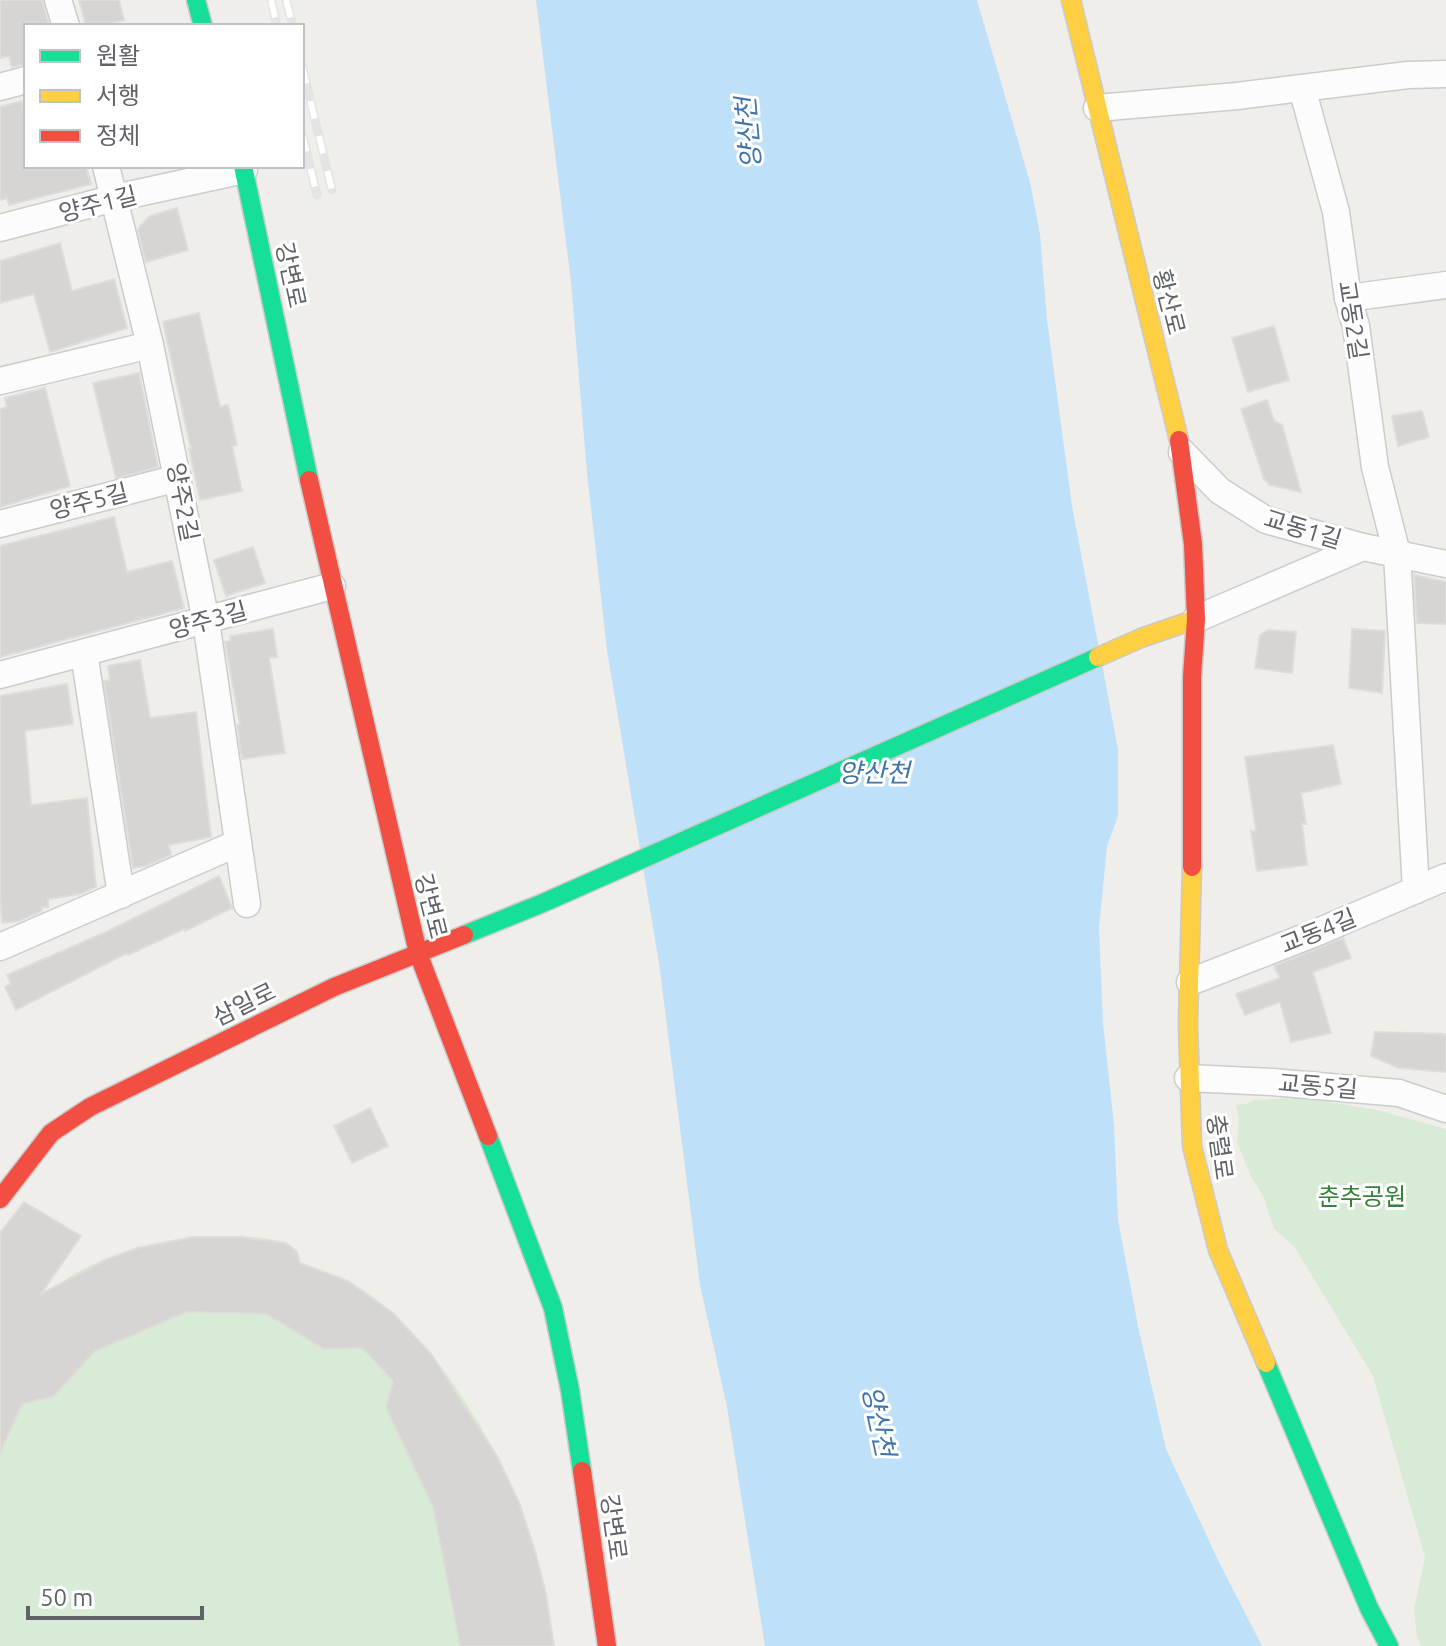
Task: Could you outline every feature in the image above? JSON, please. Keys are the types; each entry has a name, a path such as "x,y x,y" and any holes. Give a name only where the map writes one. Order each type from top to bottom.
{"main road":[{"path":"196,0 202,24"},
{"name":"황산로","path":"1071,0 1182,452 1193,544 1196,619"},
{"name":"강변로","path":"243,168 332,586 418,953 553,1308 570,1390 607,1646"},
{"name":"삼일로","path":"0,1199 51,1133 90,1107 334,987 551,900 1141,638 1196,619"},
{"name":"충렬로","path":"1196,619 1192,677 1194,814 1188,1078 1192,1146 1218,1250 1369,1608 1389,1646"}],"street":[{"path":"58,0 65,24"},
{"path":"1097,108 1408,75 1446,74"},
{"path":"0,87 24,81"},
{"name":"교동2길","path":"1302,88 1336,212 1348,298 1356,326 1375,467 1397,554 1416,890"},
{"name":"양주2길","path":"107,168 150,345 206,621 247,904"},
{"name":"양주1길","path":"0,228 243,168"},
{"path":"1348,298 1446,285"},
{"path":"0,381 150,345"},
{"name":"교동1길","path":"1182,452 1220,491 1254,514 1363,547 1446,564"},
{"name":"양주5길","path":"0,524 178,478"},
{"path":"1196,619 1363,547"},
{"name":"양주3길","path":"0,675 332,586"},
{"path":"84,653 121,895"},
{"path":"0,947 238,843"},
{"name":"교동4길","path":"1190,982 1446,877"},
{"name":"교동5길","path":"1188,1078 1399,1093 1446,1109"}],"green space":[{"name":"춘추공원","path":"1303,1098 1377,1110 1446,1129 1446,1646 1421,1646 1417,1637 1414,1609 1425,1557 1373,1376 1294,1246 1274,1229 1264,1198 1237,1142 1239,1118 1236,1105 1254,1100"},
{"path":"193,1237 253,1237 285,1243 301,1263 346,1280 373,1297 425,1347 471,1410 519,1504 540,1574 553,1646 0,1646 0,1348 51,1292 87,1267 123,1253"}],"water":[{"name":"양산천","path":"536,0 977,0 1030,182 1040,234 1047,320 1072,506 1118,749 1118,816 1107,846 1099,928 1118,1220 1166,1449 1262,1646 765,1646 727,1407 700,1285 659,963 607,650 587,473 571,282"}],"building":[{"path":"0,0 42,0 48,24 24,24 24,64 12,67 9,56 0,58"},
{"path":"79,0 119,0 124,20 110,24 85,24"},
{"path":"22,101 24,168 87,168 91,184 9,205 7,198 0,200 0,107"},
{"path":"177,208 188,250 146,262 138,231 140,226 150,216"},
{"path":"60,243 72,291 114,279 127,328 50,352 34,294 0,303 0,261"},
{"path":"199,313 220,407 228,405 237,445 232,446 242,491 200,500 163,322"},
{"path":"1274,326 1289,380 1248,392 1232,338"},
{"path":"139,373 158,467 116,478 93,383"},
{"path":"45,388 70,486 0,507 0,409 7,407 5,398"},
{"path":"1267,400 1274,421 1282,425 1301,492 1270,485 1264,479 1241,409"},
{"path":"1422,411 1429,437 1398,446 1392,416"},
{"path":"114,517 127,572 172,561 184,608 0,657 0,546"},
{"path":"253,547 265,583 226,596 214,560"},
{"path":"1414,575 1446,582 1446,624 1417,623"},
{"path":"273,629 277,657 269,658 285,753 242,759 237,725 240,725 225,642 231,641 230,636"},
{"path":"1352,629 1385,631 1382,693 1349,688"},
{"path":"1268,630 1296,632 1292,673 1255,668 1260,635"},
{"path":"140,660 150,718 196,712 211,837 169,845 171,855 133,868 104,681 110,680 108,666"},
{"path":"67,684 73,724 25,731 31,805 87,798 96,887 80,894 48,899 48,907 41,907 42,911 19,921 2,923 0,696"},
{"path":"1333,745 1341,784 1301,793 1306,824 1302,824 1307,865 1257,871 1251,831 1256,831 1245,757"},
{"path":"219,876 232,908 185,931 127,953 16,1010 5,987 11,984 7,975 106,932"},
{"path":"1343,938 1351,958 1313,972 1331,1033 1291,1042 1280,1002 1245,1015 1236,994 1280,978 1274,966"},
{"path":"1375,1032 1446,1034 1446,1072 1399,1068 1371,1056"},
{"path":"370,1108 388,1146 352,1163 334,1126"},
{"path":"24,1202 81,1236 41,1294 105,1260 137,1248 193,1237 242,1237 286,1243 297,1252 300,1263 348,1281 394,1314 432,1355 497,1456 519,1502 535,1551 554,1646 460,1646 433,1507 386,1408 393,1381 362,1348 324,1349 266,1314 187,1312 95,1351 54,1396 22,1404 0,1453 0,1233"}],"railway":[{"path":"271,0 277,24"},
{"path":"286,0 292,24"},
{"path":"304,74 332,190"},
{"path":"304,142 317,195"}],"traffic: fast":[{"path":"196,0 202,24"},
{"path":"243,168 309,480"},
{"path":"464,935 543,903 1098,657"},
{"path":"488,1136 553,1308 582,1471"},
{"path":"1266,1363 1369,1608 1389,1646"}],"traffic: slow":[{"path":"1071,0 1179,440"},
{"path":"1098,657 1196,619"},
{"path":"1192,867 1188,1024 1192,1146 1218,1250 1266,1363"}],"traffic: jam":[{"path":"1179,440 1193,544 1196,619 1192,677 1192,867"},
{"path":"309,480 418,953 488,1136"},
{"path":"0,1199 51,1133 90,1107 334,987 464,935"},
{"path":"582,1471 607,1646"}]}
